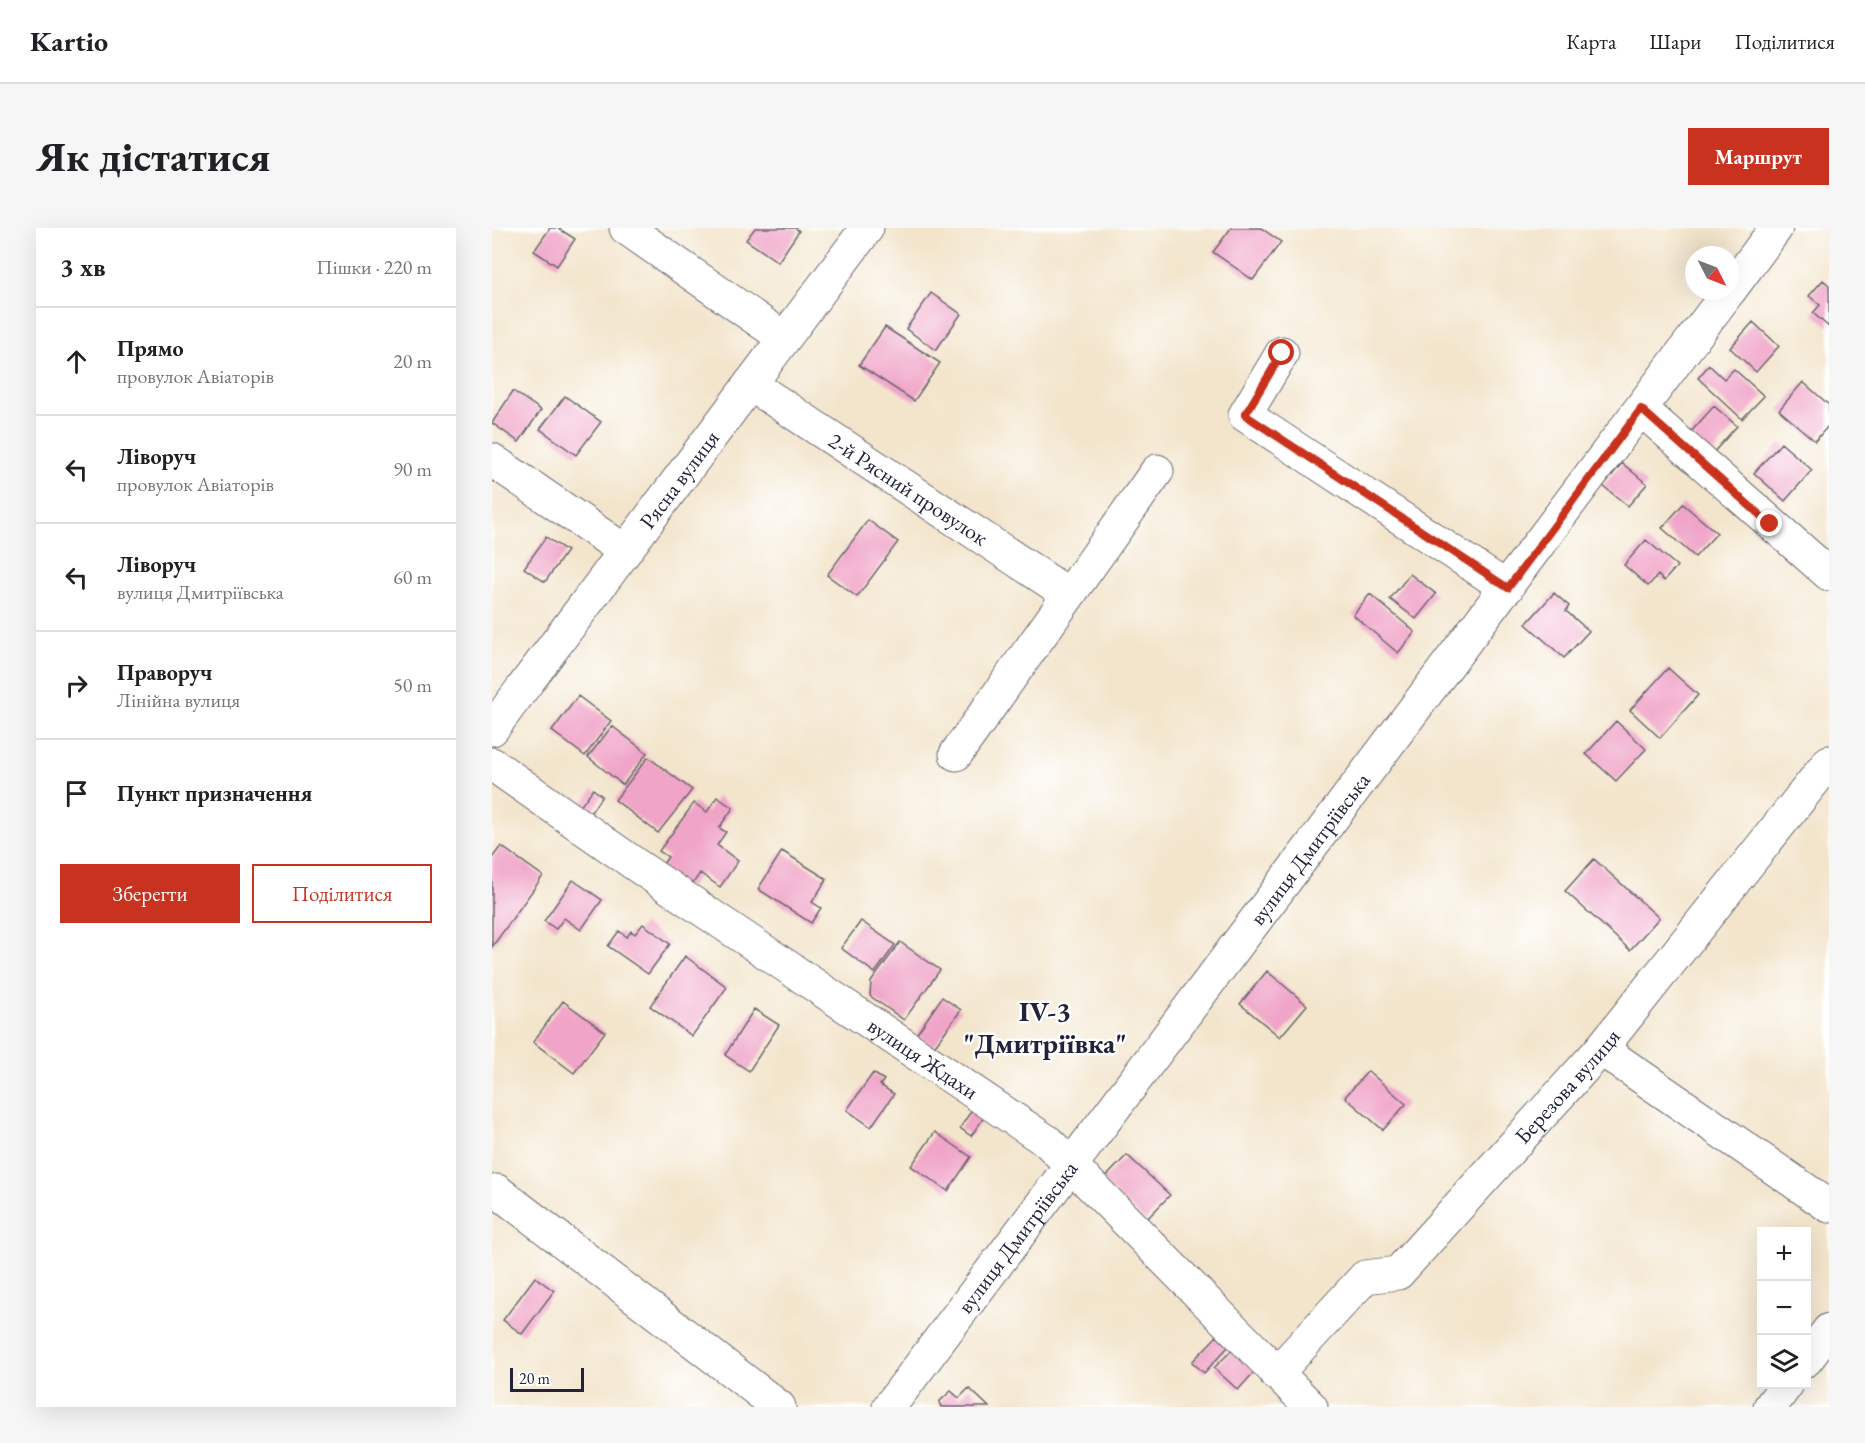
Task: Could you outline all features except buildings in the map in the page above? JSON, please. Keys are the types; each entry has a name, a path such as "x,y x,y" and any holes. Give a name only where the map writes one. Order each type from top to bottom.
{"street":[{"path":"626,228 784,338"},
{"name":"Рясна вулиця","path":"492,729 867,228"},
{"name":"вулиця Дмитріївська","path":"1739,279 1776,228"},
{"name":"вулиця Дмитріївська","path":"889,1407 1723,300"},
{"path":"1282,353 1245,415 1508,588"},
{"name":"2-й Рясний провулок","path":"750,384 1068,594"},
{"path":"1641,409 1829,574"},
{"path":"492,460 625,551"},
{"path":"956,754 1157,471"},
{"name":"Березова вулиця","path":"1276,1374 1365,1277 1398,1273 1602,1049 1829,762"},
{"name":"вулиця Ждахи","path":"492,764 648,874 1048,1142 1311,1407"},
{"path":"1602,1049 1829,1206"},
{"path":"497,1191 780,1407"},
{"path":"1811,1353 1829,1330"},
{"path":"1770,1407 1784,1389"}],"district":[{"name":"IV-3 \"Дмитріївка\"","path":"1045,1027"}],"route":[{"path":"1282,353 1245,415 1508,588 1641,409 1770,524"}]}
